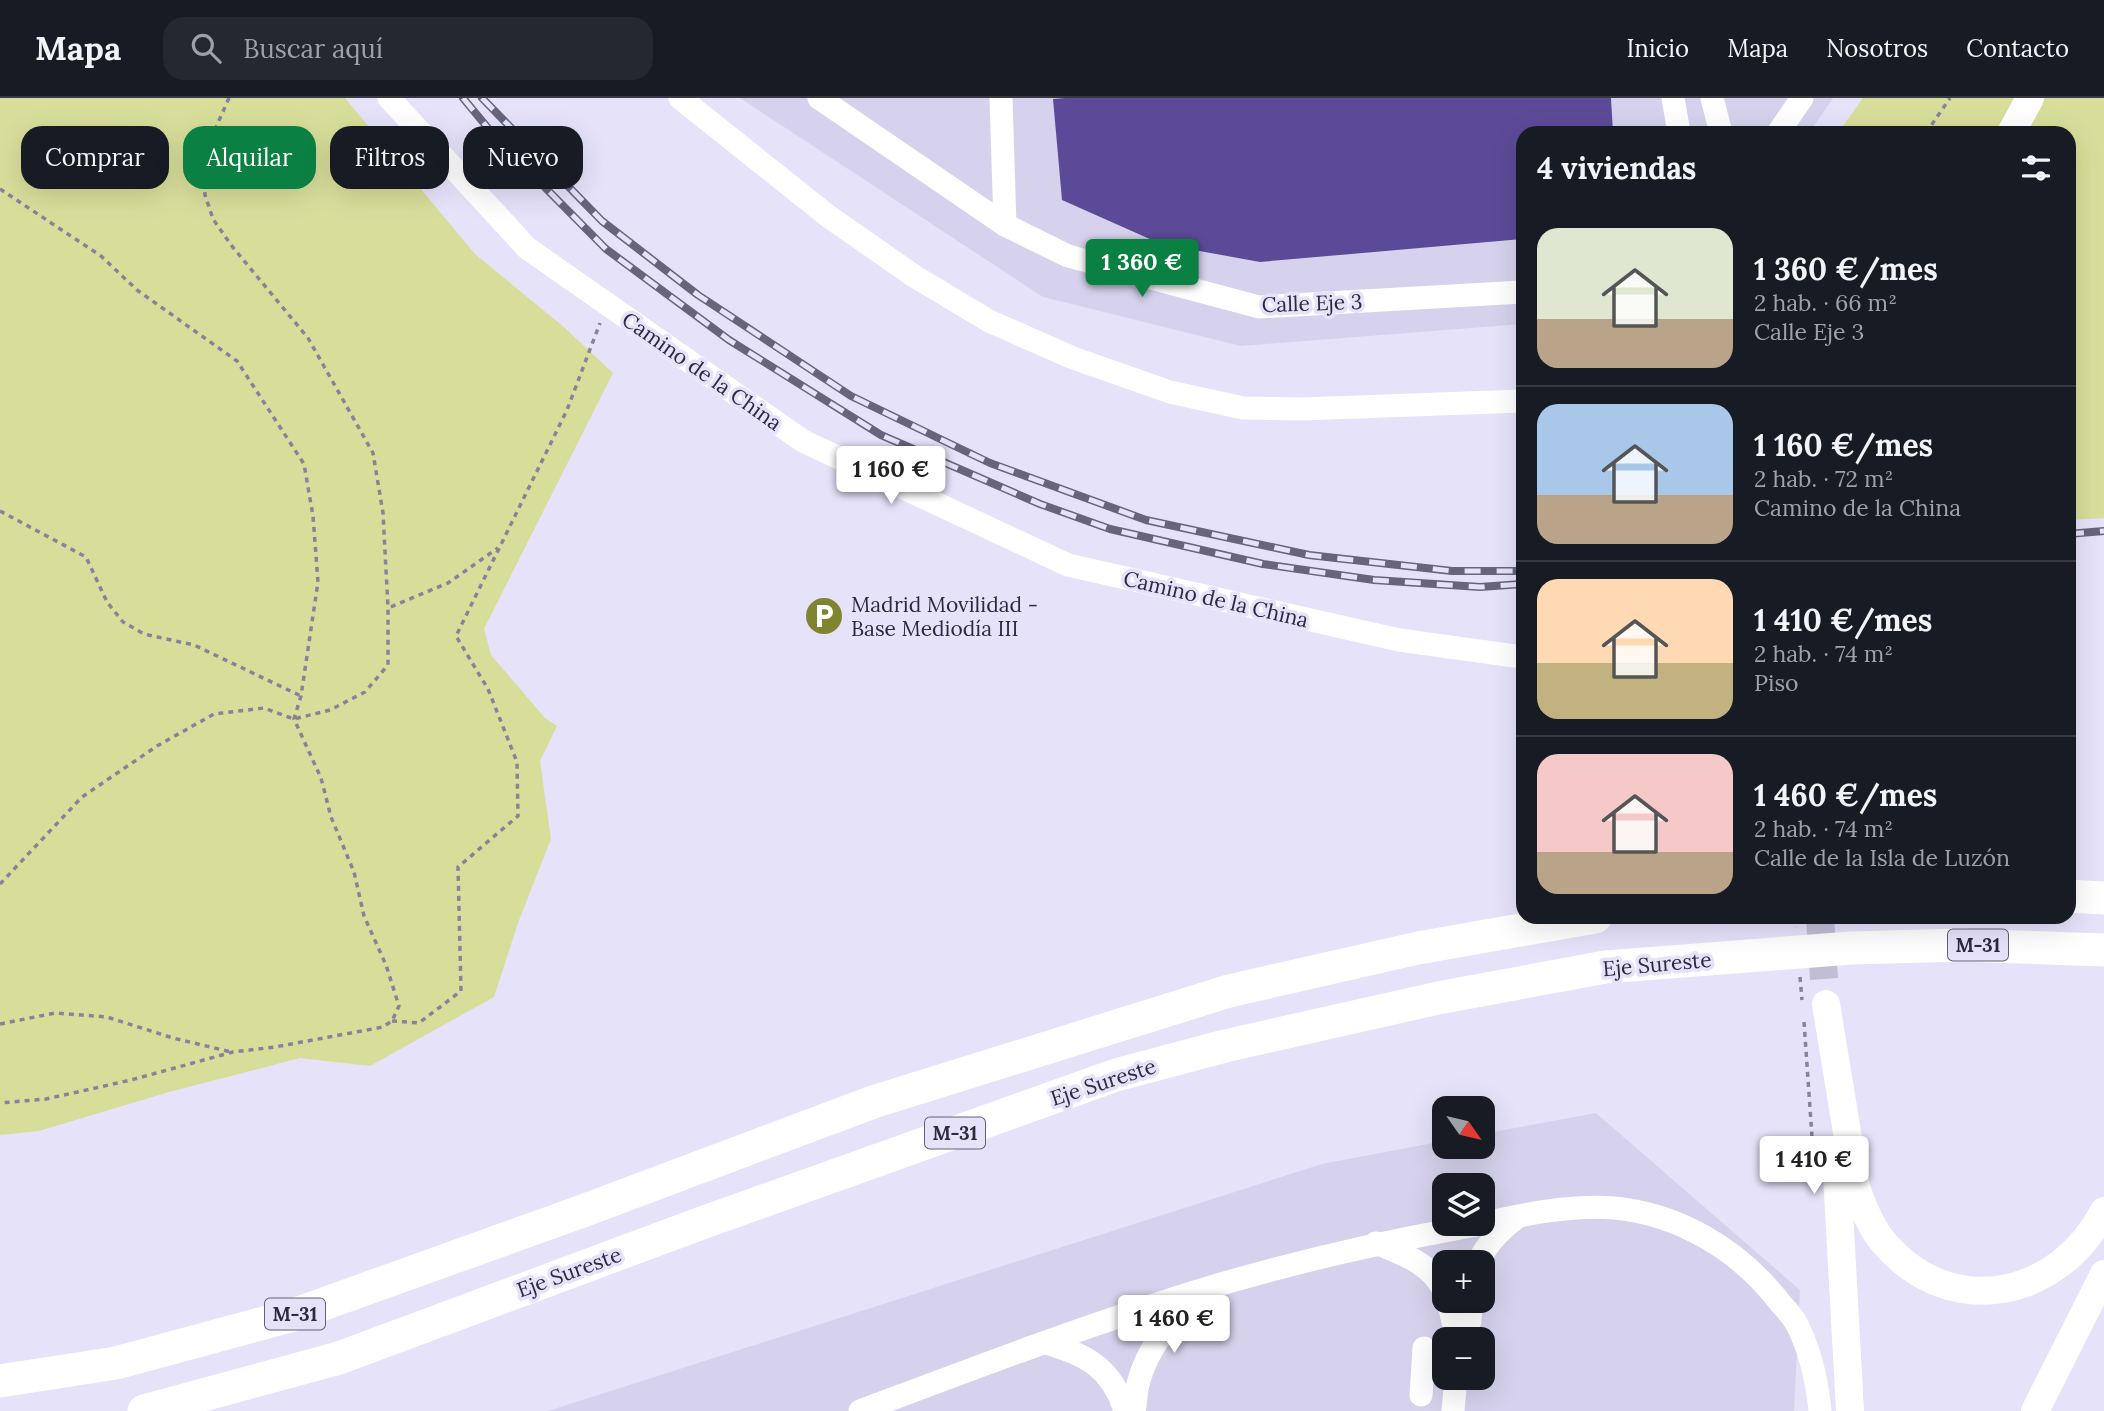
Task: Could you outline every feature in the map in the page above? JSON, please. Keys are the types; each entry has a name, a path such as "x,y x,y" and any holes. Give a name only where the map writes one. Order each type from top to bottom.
{"highway":[{"path":"2076,896 2104,898"},
{"name":"M-31","path":"0,1381 116,1363 293,1315 580,1212 873,1102 1229,991 1418,948 1555,924"},
{"name":"Eje Sureste","path":"144,1411 340,1358 725,1215 1116,1075 1225,1046 1438,998 1605,967 1851,948 1962,945 2104,950"}],"main road":[{"path":"2015,126 2031,98"},
{"path":"1850,1411 1825,992 1856,1187 1872,1226 1885,1244 1901,1259 1919,1272 1958,1288 1998,1291 2018,1287 2063,1264 2097,1226 2104,1212"},
{"path":"2035,1411 2104,1274"}],"street":[{"name":"Camino de la China","path":"389,98 527,248 803,441 1068,565 1399,640 1516,656"},
{"path":"680,98 828,216 914,276 989,321 1073,358 1170,392 1243,408 1303,409 1516,401"},
{"name":"Calle Eje 3","path":"819,98 1005,225 1068,256 1259,307 1516,292"},
{"path":"1001,98 1005,225"},
{"path":"1673,98 1678,126"},
{"path":"1712,98 1719,126"},
{"path":"1783,126 1802,98"},
{"path":"870,1409 1045,1343 1199,1291 1376,1243 1552,1212 1614,1208 1670,1221 1694,1231 1746,1265 1795,1321 1814,1373 1820,1411"},
{"path":"1484,1250 1499,1230 1516,1218"},
{"path":"1376,1243 1420,1263 1432,1274"},
{"path":"1134,1411 1144,1365 1155,1344 1167,1326 1199,1291"},
{"path":"1045,1343 1094,1362 1118,1390 1125,1411"},
{"path":"1422,1395 1424,1348"},
{"path":"1453,1411 1455,1390"}],"path":[{"path":"0,884 82,797 157,746 214,714 264,708 294,719 330,710 365,692 388,665 383,513 373,453 308,338 231,245 213,219 205,195 202,159 229,98"},
{"path":"1931,126 1950,98"},
{"path":"0,188 101,256 138,290 237,361 304,464 313,516 318,582 301,696 294,719 321,778 331,817 354,872 364,916 386,965 399,1006 392,1021 383,1027 233,1052 131,1080 47,1099 0,1103"},
{"path":"392,1021 419,1023 461,991 458,867 518,816 517,762 488,689 456,636 567,410 607,304"},
{"path":"0,511 86,557 107,602 123,622 144,634 194,645 301,696"},
{"path":"388,608 448,583 499,547"},
{"path":"0,1024 55,1013 107,1017 173,1038 233,1052"}],"shaded area":[{"path":"740,98 1833,98 1814,126 1516,126 1516,324 1241,346 1043,297"},
{"path":"1596,1113 1800,1290 1794,1411 548,1411 1322,1164 1432,1143 1432,1159 1495,1159 1495,1132"}],"green space":[{"path":"0,98 345,98 368,126 330,126 330,189 421,189 475,254 565,328 613,373 484,629 491,655 545,718 557,726 540,761 551,839 518,923 494,997 370,1066 300,1058 169,1092 39,1131 0,1135"},
{"path":"1863,98 2104,98 2104,518 2076,520 2076,126 1843,126"}],"building":[{"path":"1611,98 1613,126 1516,126 1516,240 1260,262 1161,244 1062,200 1053,99"}],"tunnel":[{"path":"1820,924 1824,979"}],"railway":[{"path":"463,98 497,139 606,249 729,340 881,435 1040,504 1110,529 1263,564 1374,580 1480,587 1516,584"},
{"path":"482,98 602,221 698,295 851,396 990,463 1146,520 1309,555 1452,571 1516,571"},
{"path":"2076,533 2104,531"}],"place":[{"name":"Madrid Movilidad - Base Mediodía III","path":"824,616"}]}
